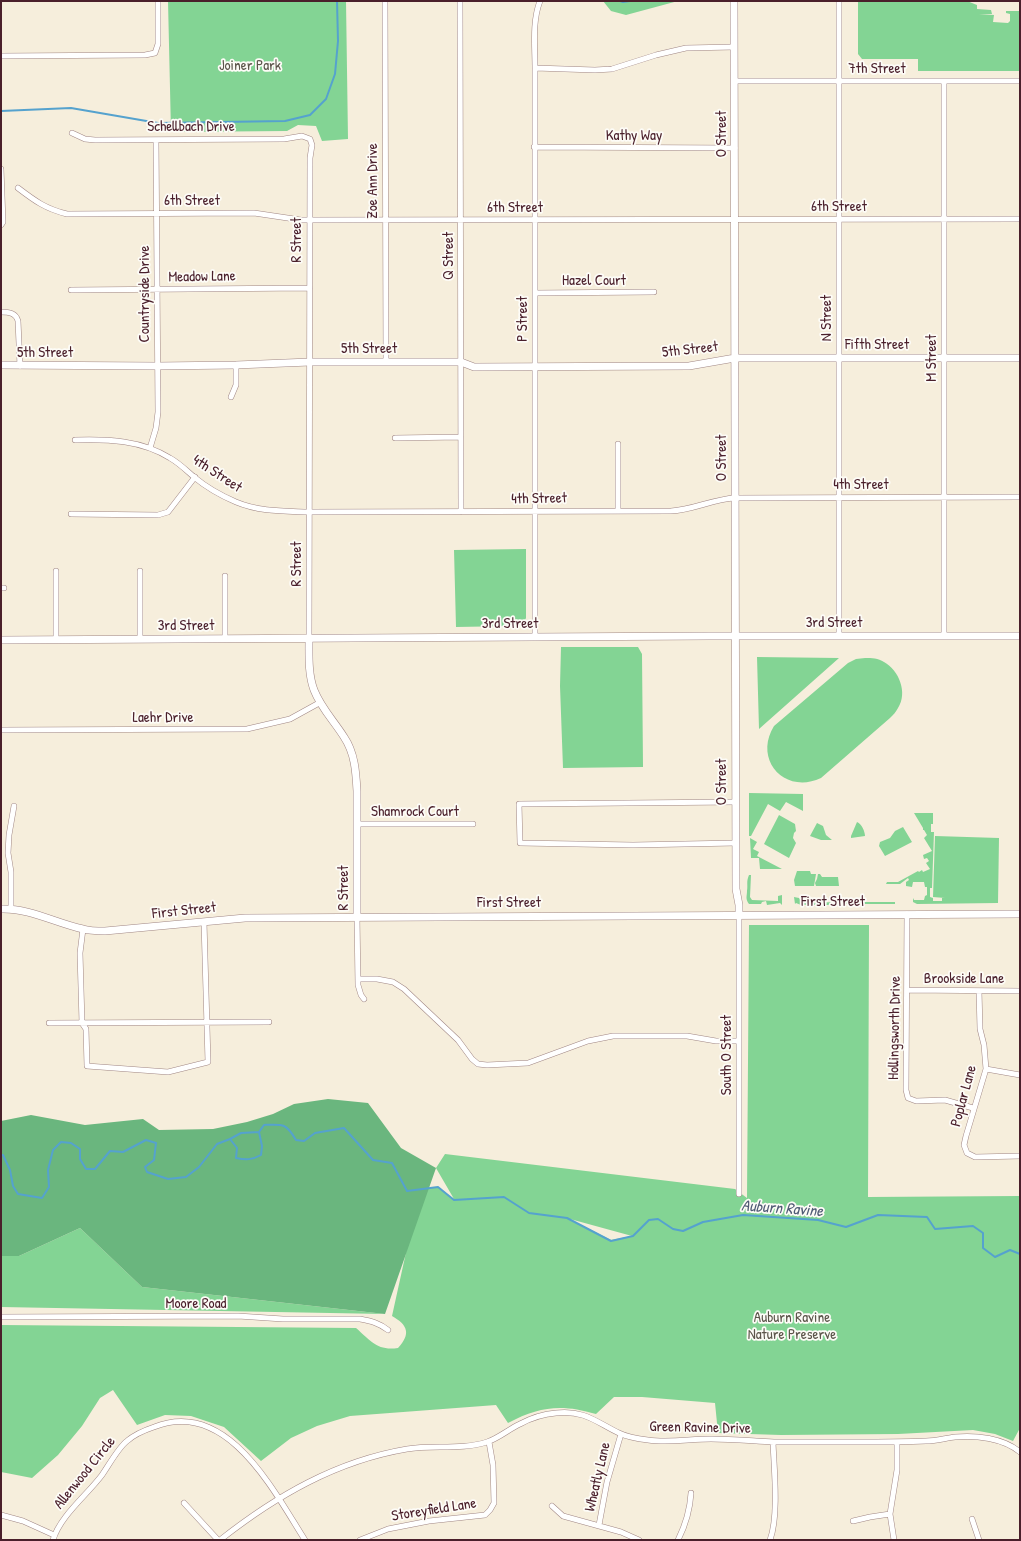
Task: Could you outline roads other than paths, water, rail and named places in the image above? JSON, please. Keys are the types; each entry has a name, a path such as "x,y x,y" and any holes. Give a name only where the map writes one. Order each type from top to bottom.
{"street":[{"path":"1,56 145,55 155,53 158,44 158,1"},
{"name":"Zoe Ann Drive","path":"385,1 386,362"},
{"name":"Q Street","path":"460,1 461,512"},
{"name":"P Street","path":"535,637 534,68 535,23 540,1"},
{"name":"O Street","path":"734,1 735,802 736,889 739,915"},
{"name":"N Street","path":"839,1 839,636"},
{"path":"534,68 595,70 612,69 656,55 686,48 734,47"},
{"name":"7th Street","path":"734,81 1020,81"},
{"name":"M Street","path":"944,81 944,636"},
{"name":"Schellbach Drive","path":"72,133 85,139 95,140 284,139 302,136 310,139"},
{"name":"R Street","path":"310,139 312,145 310,158 310,675 313,689 319,703 345,738 352,755 356,772 358,979 359,992 364,999"},
{"name":"Countryside Drive","path":"150,448 156,428 158,412 156,140"},
{"name":"Kathy Way","path":"534,147 734,148"},
{"path":"1,169 3,222 1,226"},
{"name":"6th Street","path":"18,188 37,203 51,210 67,214 254,213 301,220 1020,219"},
{"name":"Meadow Lane","path":"71,290 310,288"},
{"name":"Hazel Court","path":"534,293 654,292"},
{"path":"1,312 13,313 17,317 20,366"},
{"name":"Fifth Street","path":"735,358 1020,358"},
{"name":"5th Street","path":"1,365 157,366 310,362 461,362 474,367 688,366 735,358"},
{"path":"231,397 236,385 236,365"},
{"path":"395,438 461,437"},
{"name":"4th Street","path":"75,440 121,441 150,448 170,458 195,477 236,502 253,508 270,511 461,512 683,510 716,500 735,498 1020,497"},
{"path":"618,444 618,510"},
{"path":"71,514 158,515 168,512 195,477"},
{"path":"140,570 140,639"},
{"path":"56,571 56,640"},
{"path":"225,576 225,639"},
{"name":"3rd Street","path":"1,640 1020,636"},
{"name":"Laehr Drive","path":"1,730 247,729 290,720 319,703"},
{"path":"735,802 519,804 520,843 633,845 736,843"},
{"path":"11,909 12,872 8,852 9,834 14,806"},
{"name":"Shamrock Court","path":"357,824 473,824"},
{"name":"First Street","path":"1,909 11,909 40,915 84,929 105,931 245,918 1020,914"},
{"name":"Hollingsworth Drive","path":"907,914 906,1090 908,1098 916,1102 945,1100 973,1108"},
{"name":"South O Street","path":"739,915 739,1194"},
{"path":"84,929 80,953 82,1022 86,1029 87,1066 168,1072 208,1062 204,922"},
{"path":"358,979 377,978 393,982 404,989 458,1040 472,1060 478,1064 528,1063 588,1041 613,1036 687,1036 716,1041 739,1041"},
{"name":"Brookside Lane","path":"907,990 1020,991"},
{"name":"Poplar Lane","path":"979,990 980,1024 986,1069 973,1108 964,1144 967,1153 975,1157 1020,1156"},
{"path":"49,1023 269,1022"},
{"path":"986,1069 1020,1075"},
{"name":"Moore Road","path":"1,1317 238,1316 284,1319 360,1320 381,1324 388,1330"},
{"name":"Green Ravine Drive","path":"219,1540 261,1508 302,1484 334,1469 368,1457 407,1449 434,1446 473,1445 488,1442 521,1423 537,1417 557,1413 578,1413 594,1418 621,1434 646,1440 674,1442 710,1439 773,1442 897,1442 935,1441 956,1437 976,1437 998,1441 1020,1452"},
{"name":"Allenwood Circle","path":"54,1538 62,1522 96,1483 126,1441 142,1432 164,1423 182,1421 202,1424 218,1431 231,1440 258,1469 305,1540"},
{"name":"Wheatly Lane","path":"599,1525 606,1482 621,1434"},
{"name":"Storeyfield Lane","path":"360,1540 388,1529 429,1521 485,1515 494,1503 493,1465 488,1442"},
{"path":"770,1540 774,1517 773,1442"},
{"path":"894,1540 890,1514 897,1470 897,1442"},
{"path":"678,1540 686,1524 690,1510 691,1493"},
{"path":"184,1503 219,1540"},
{"path":"552,1506 563,1516 599,1525 640,1540"},
{"path":"853,1521 890,1514"},
{"path":"1,1515 23,1521 54,1538"},
{"path":"972,1519 979,1540"}],"waterway":[{"path":"1,111 71,108 158,123 285,121 310,115 326,99 335,74 338,41 337,1"},
{"path":"620,1 630,1"},
{"name":"Auburn Ravine","path":"1,1155 3,1155 10,1170 13,1186 18,1194 42,1198 49,1187 48,1170 53,1150 61,1142 71,1143 80,1149 80,1159 86,1169 95,1169 110,1151 123,1152 146,1140 156,1143 154,1160 145,1167 147,1172 168,1179 186,1177 199,1167 217,1144 241,1133 259,1132 264,1125 283,1126 289,1130 296,1140 304,1141 315,1133 344,1128 373,1160 392,1163 407,1191 438,1187 454,1200 504,1197 529,1213 567,1218 611,1241 633,1236 649,1220 658,1219 673,1229 683,1231 703,1222 743,1215 818,1220 846,1227 878,1215 927,1217 935,1229 973,1226 983,1233 983,1248 995,1257 1010,1250 1020,1254"},
{"path":"230,1139 237,1148 236,1158 252,1159 261,1155 262,1146 259,1132"}],"park label":[{"name":"Joiner Park","path":"250,66"},
{"name":"Auburn Ravine Nature Preserve","path":"792,1326"}]}
